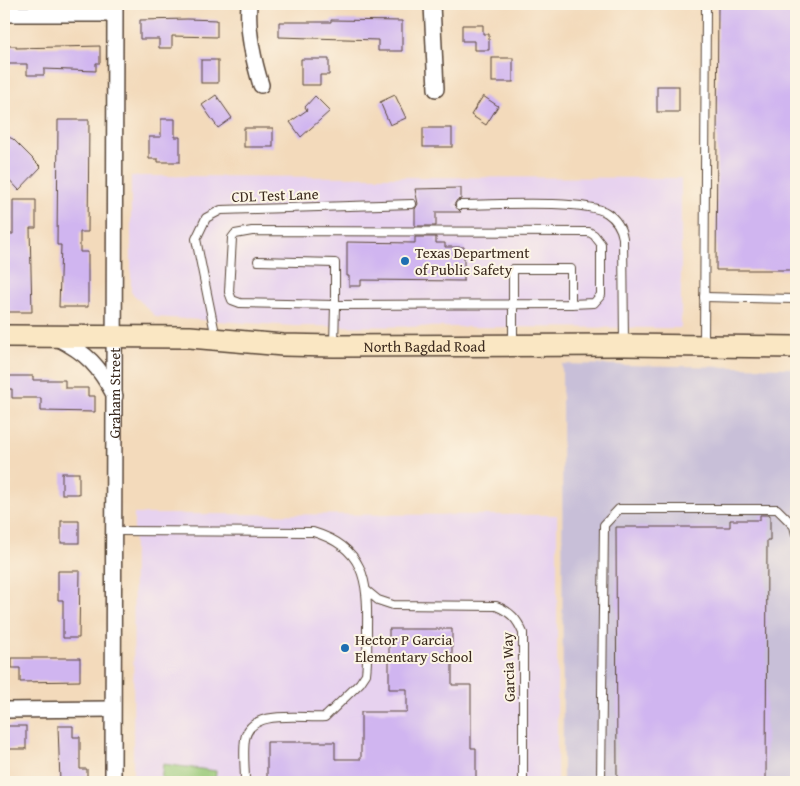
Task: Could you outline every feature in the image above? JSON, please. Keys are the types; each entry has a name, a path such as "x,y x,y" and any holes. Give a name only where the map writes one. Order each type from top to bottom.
{"street":[{"path":"249,4 248,16 253,61 261,85"},
{"path":"432,4 436,89"},
{"path":"4,14 115,9"},
{"name":"Graham Street","path":"113,782 115,9"},
{"name":"North Bagdad Road","path":"4,336 190,336 283,345 334,346 624,345 796,347"},
{"name":"North Bagdad Road","path":"53,336 78,348 95,364 115,396"},
{"path":"4,710 112,709"}],"lane":[{"path":"704,347 706,4"},
{"name":"CDL Test Lane","path":"216,339 196,240 206,218 221,210 412,204"},
{"path":"460,205 576,205 606,212 621,227 623,238 624,345"},
{"path":"252,231 589,232 601,244 601,295 594,303 571,304 335,305 240,303 232,300 229,292 232,238 235,234 252,231"},
{"path":"258,261 335,263 334,346"},
{"path":"513,346 513,269 571,269 571,304"},
{"path":"704,297 796,299"},
{"path":"601,782 604,525 619,509 777,509 794,526 796,534"},
{"path":"114,531 313,532 344,545 354,556 367,591 368,664 366,674 360,683 325,717 268,718 257,720 245,739 245,782"},
{"name":"Garcia Way","path":"367,591 378,600 393,605 496,606 507,610 515,617 523,633 523,782"}],"shaded area":[{"path":"131,176 681,178 681,328 295,326 156,317 131,292"},
{"path":"562,364 796,368 796,782 563,782"},
{"name":"Hector P Garcia Elementary School","path":"134,514 557,515 557,782 133,782"}],"green space":[{"path":"163,764 216,771 215,782 161,782"}],"building":[{"path":"718,4 796,4 796,270 716,270"},
{"path":"140,20 217,20 217,37 172,36 172,48 159,48 159,39 140,39"},
{"path":"331,20 402,21 402,51 378,51 378,40 279,37 279,22 331,22"},
{"path":"462,25 483,25 483,34 489,34 489,50 474,50 474,41 462,41"},
{"path":"4,46 16,46 16,48 100,46 100,63 96,63 96,71 44,69 44,75 27,75 27,64 4,64"},
{"path":"492,58 513,58 513,82 492,82"},
{"path":"301,59 329,59 329,75 320,75 320,85 301,85"},
{"path":"201,60 218,60 218,83 201,83"},
{"path":"657,86 679,86 679,112 657,112"},
{"path":"216,95 232,118 218,128 202,105"},
{"path":"395,95 406,118 390,125 380,102"},
{"path":"315,96 330,111 301,137 290,122 307,110 305,107"},
{"path":"483,96 498,106 486,125 471,115"},
{"path":"161,119 175,119 175,137 180,137 180,162 158,162 158,159 149,159 149,137 161,137"},
{"path":"58,120 89,120 88,232 80,232 80,252 88,252 88,307 59,307 61,245 57,245"},
{"path":"244,128 273,128 273,147 244,147"},
{"path":"423,128 452,128 452,147 423,147"},
{"path":"4,135 13,139 41,167 19,190 4,174"},
{"path":"461,188 461,199 457,200 454,205 461,212 436,212 436,226 415,226 415,209 418,204 415,189"},
{"path":"13,200 36,200 36,228 30,228 32,312 4,312 4,234 13,234"},
{"name":"Texas Department of Public Safety","path":"415,237 436,237 436,243 445,243 445,247 464,247 464,281 361,280 361,286 349,286 349,276 347,276 347,242 415,243"},
{"path":"4,376 33,376 33,380 65,380 65,388 88,388 88,396 95,396 95,412 41,411 41,398 12,398 12,389 4,389"},
{"path":"62,473 79,473 79,494 62,494"},
{"path":"760,515 770,515 770,540 767,540 766,782 617,782 616,527 730,527 730,520 760,520"},
{"path":"61,521 79,521 79,543 61,543"},
{"path":"58,571 80,571 79,638 63,638 63,600 58,600"},
{"path":"389,629 452,629 452,685 471,685 471,748 476,748 476,782 267,782 267,742 335,742 335,759 361,759 361,712 407,712 407,689 389,689"},
{"path":"12,658 80,658 80,681 20,682 20,668 12,668"},
{"path":"4,726 26,726 26,749 4,749"},
{"path":"58,726 73,726 73,737 80,737 80,769 87,769 87,782 60,782"}],"place":[{"name":"Texas Department of Public Safety","path":"405,261"},
{"name":"Hector P Garcia Elementary School","path":"345,648"}]}
